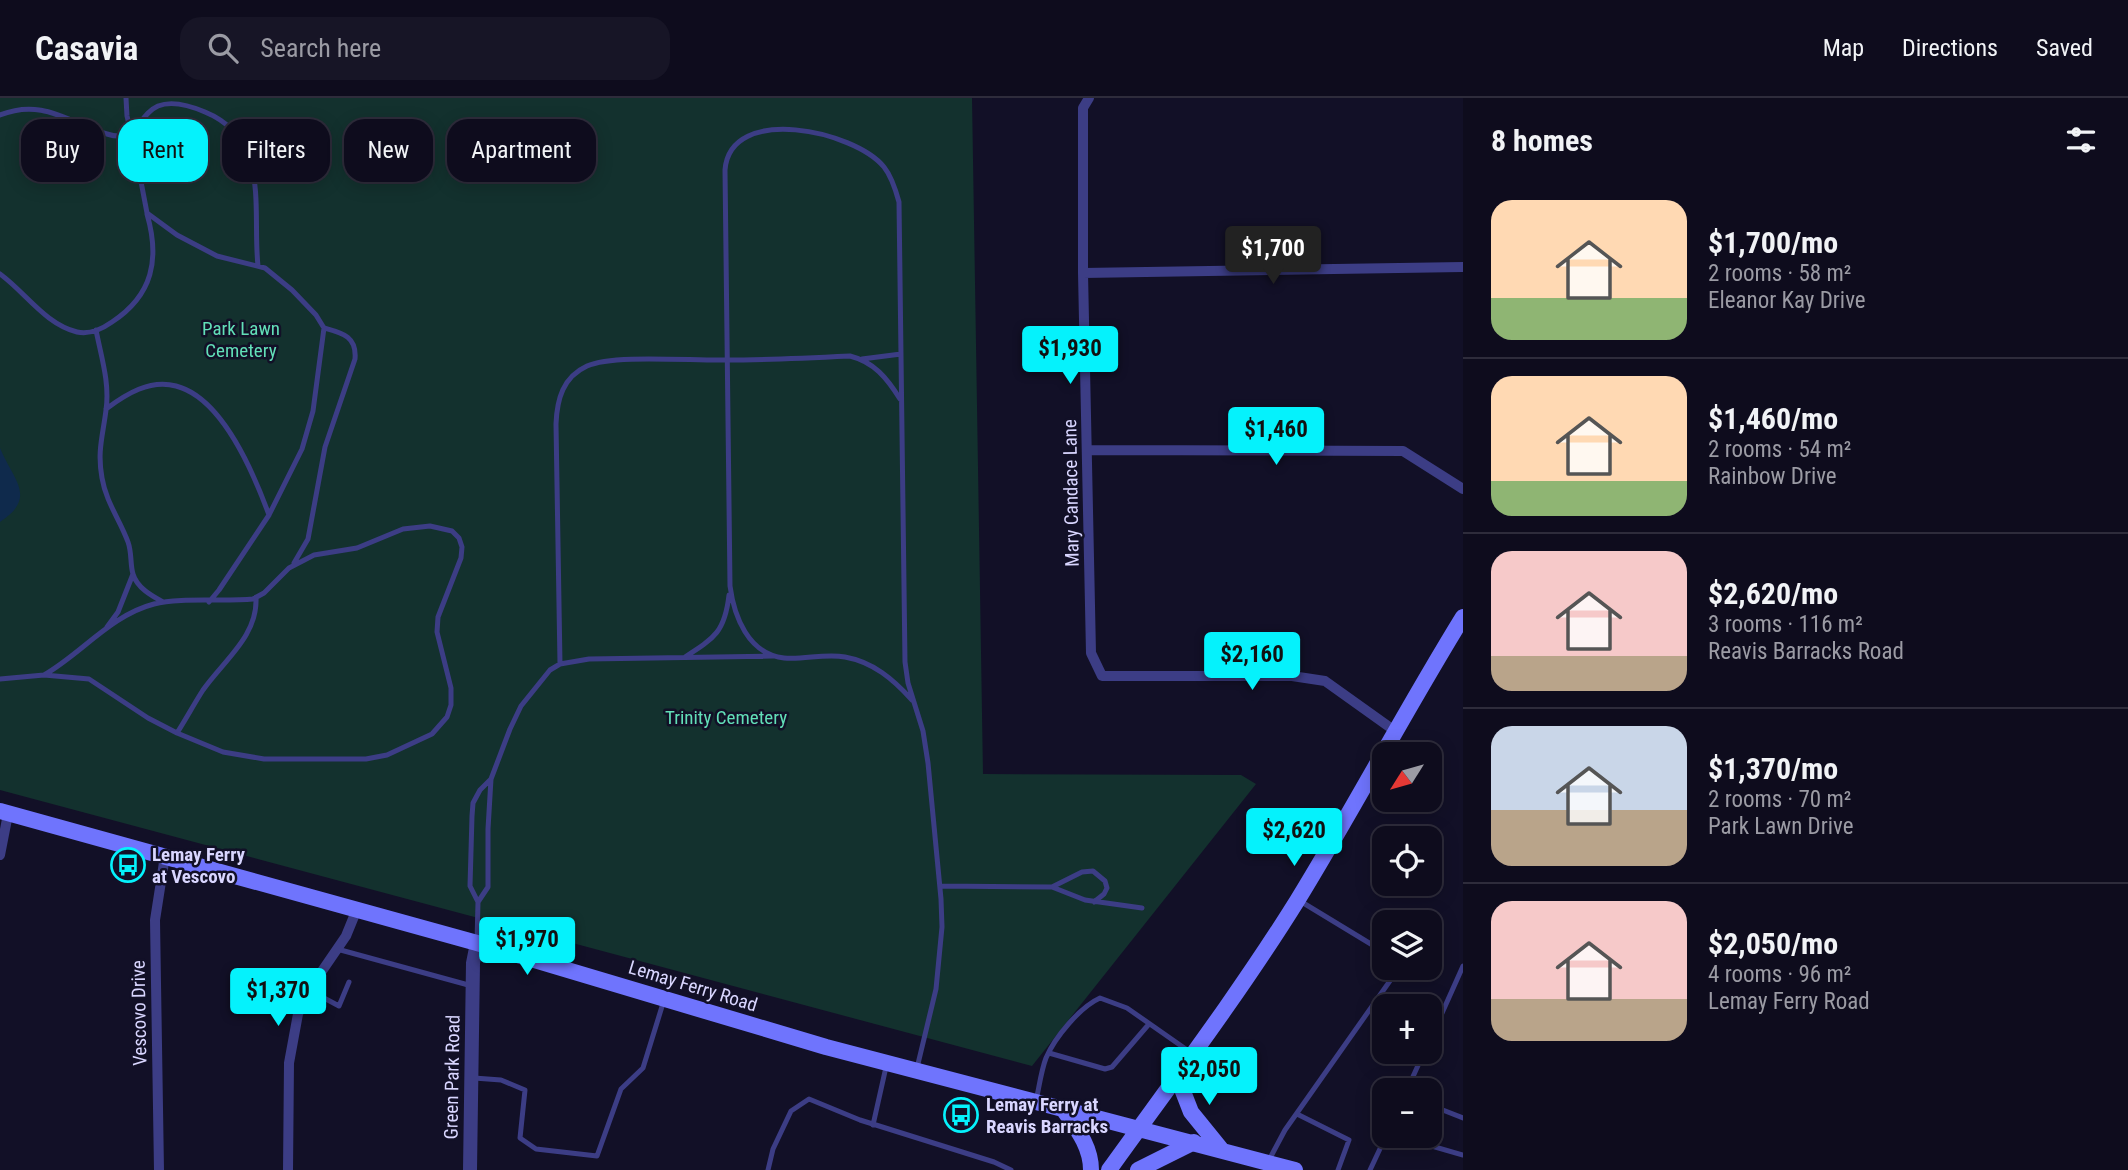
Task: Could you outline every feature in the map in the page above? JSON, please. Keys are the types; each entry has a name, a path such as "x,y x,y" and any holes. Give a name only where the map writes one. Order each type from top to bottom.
{"main road":[{"path":"1108,1170 1234,998 1298,899 1463,618"},
{"name":"Lemay Ferry Road","path":"4,813 358,909 887,1064 1194,1142 1267,1166 1296,1170"},
{"path":"1177,1076 1191,1112 1220,1149"},
{"path":"1063,1109 1087,1145 1091,1170"},
{"path":"1138,1170 1194,1142"}],"street":[{"name":"Mary Candace Lane","path":"1089,98 1083,108 1083,273 1091,653 1102,676 1292,676 1325,681 1395,731"},
{"path":"1083,273 1463,267"},
{"path":"1088,450 1403,451 1463,489"},
{"path":"0,855 4,813"},
{"name":"Vescovo Drive","path":"159,1170 155,920 165,856"},
{"path":"288,1170 289,1063 296,1024 309,990 337,949 358,909"},
{"name":"Green Park Road","path":"470,1170 472,986 477,943"}],"lane":[{"path":"126,98 128,119"},
{"path":"0,115 23,103 38,103 108,135 118,136"},
{"path":"145,119 157,107 178,104 210,114 239,137 250,156 255,172 258,266"},
{"path":"775,656 753,642 740,626 733,608 730,586 726,157 741,141 768,130 823,133 848,142 871,155 885,168 899,202 905,662 912,700 923,731 928,763 942,927 936,989 917,1071"},
{"path":"0,274 59,325 78,332 96,330 120,317 142,293 152,268 153,236 141,182"},
{"path":"147,213 177,235 217,256 258,266 279,278 316,315 324,328 317,388 308,430 293,468 269,515 209,602"},
{"path":"44,675 78,653 103,632 140,610 154,604 256,597 264,593 292,565 308,539 325,447 355,359 356,349 349,337 342,332 324,328"},
{"path":"96,330 105,372 106,409 100,434 101,476 106,496 129,543 133,561 133,574 118,612 103,632"},
{"path":"559,664 556,424 562,388 574,374 607,360 850,356 862,359 901,354"},
{"path":"862,359 881,373 901,402"},
{"path":"106,409 132,391 148,386 176,385 190,392 205,403 240,450 269,515"},
{"path":"0,679 44,675 89,679 148,718 177,733 223,752 264,759 366,759 387,755 432,734 447,717 451,705 451,688 437,632 438,617 461,558 459,538 452,531 430,526 403,529 357,548 314,555 292,565"},
{"path":"133,574 149,594 165,603"},
{"path":"685,657 707,642 724,622 730,586"},
{"path":"177,733 204,690 252,627 257,609 256,597"},
{"path":"478,902 488,887 491,779 521,706 550,670 559,664 589,659 842,656 883,672 912,700"},
{"path":"477,943 478,902 470,886 472,816 480,790 491,779"},
{"path":"1052,887 1082,872 1093,871 1105,881 1107,888 1094,902"},
{"path":"940,886 1052,887 1094,902 1142,908"},
{"path":"1298,899 1372,945"},
{"path":"337,949 472,986"},
{"path":"1442,1013 1463,966"},
{"path":"1267,1166 1297,1114 1391,980"},
{"path":"309,990 339,1006 349,982"},
{"path":"1036,1102 1049,1054 1071,1021 1090,1002 1100,998 1127,1008 1192,1054"},
{"path":"471,1078 501,1080 525,1090 520,1138 536,1149 597,1156 621,1088 643,1068 664,999"},
{"path":"1049,1054 1105,1069 1112,1067 1149,1024"},
{"path":"873,1125 887,1064"},
{"path":"768,1170 773,1149 791,1111 809,1099 873,1125 994,1162 1011,1170"},
{"path":"1442,1110 1463,1118"},
{"path":"1297,1114 1349,1140 1338,1170"},
{"path":"1370,1170 1380,1148"},
{"path":"1439,1148 1463,1155"}],"green space":[{"path":"0,98 972,98 983,774 1241,775 1256,784 1032,1066 0,790"}],"water":[{"path":"0,448 16,479 20,496 18,504 0,522"}],"place":[{"name":"Lemay Ferry at Vescovo","path":"128,865"},
{"name":"Lemay Ferry at Reavis Barracks","path":"961,1115"}],"park label":[{"name":"Park Lawn Cemetery","path":"241,339"},
{"name":"Trinity Cemetery","path":"726,717"}]}
